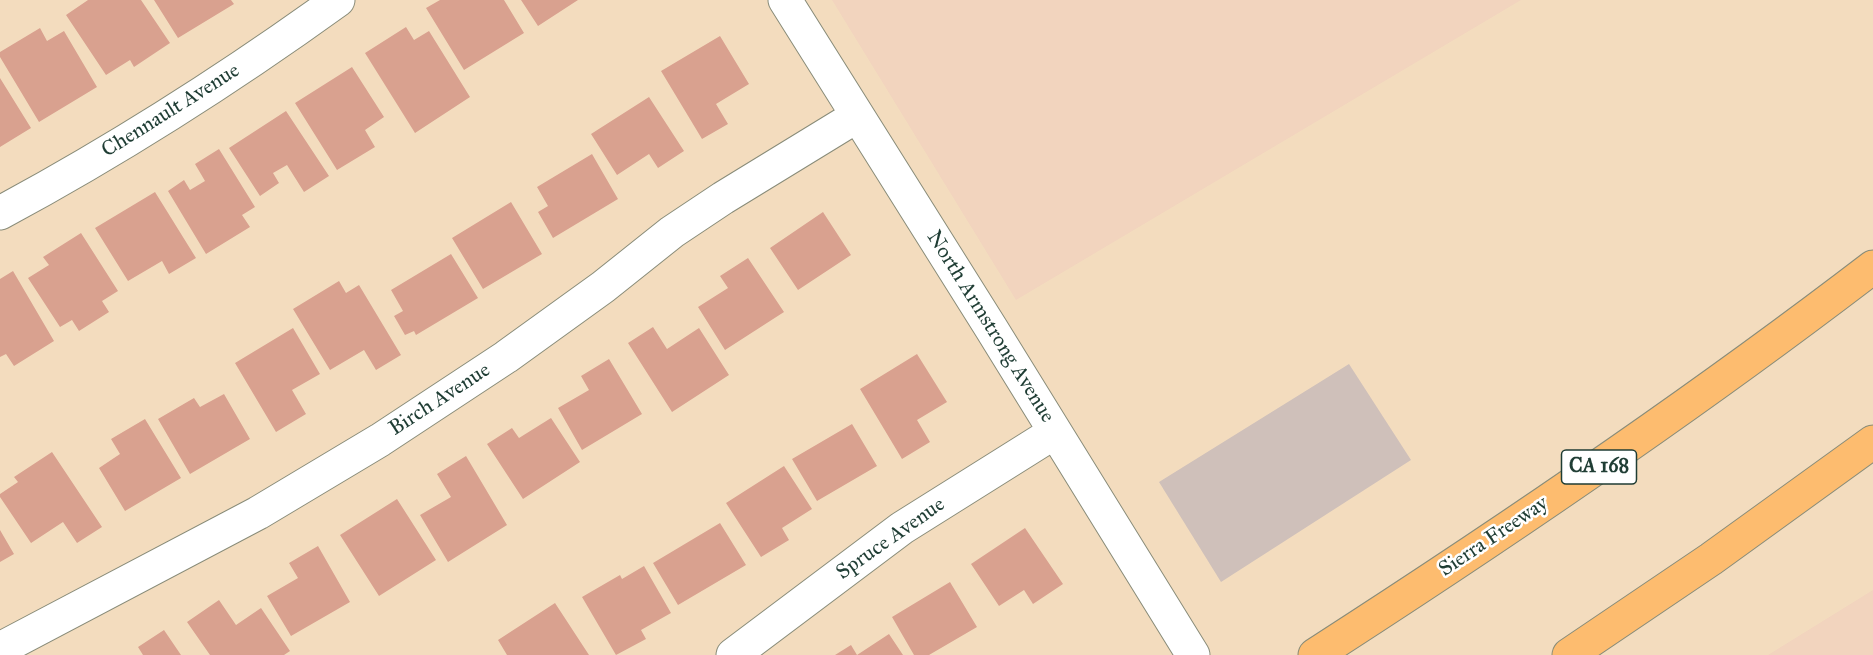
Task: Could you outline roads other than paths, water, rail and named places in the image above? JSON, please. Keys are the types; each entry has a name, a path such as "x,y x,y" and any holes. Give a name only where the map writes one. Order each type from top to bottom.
{"highway":[{"name":"Sierra Freeway","path":"1315,655 1621,452 1773,344 1873,267"},
{"path":"1569,655 1711,559 1873,442"}],"street":[{"name":"Chennault Avenue","path":"0,213 53,184 199,94 338,0"},
{"name":"North Armstrong Avenue","path":"785,0 1193,655"},
{"name":"Birch Avenue","path":"0,649 258,513 390,434 506,357 603,287 672,232 857,116"},
{"name":"Spruce Avenue","path":"733,655 902,528 1055,432"}]}
